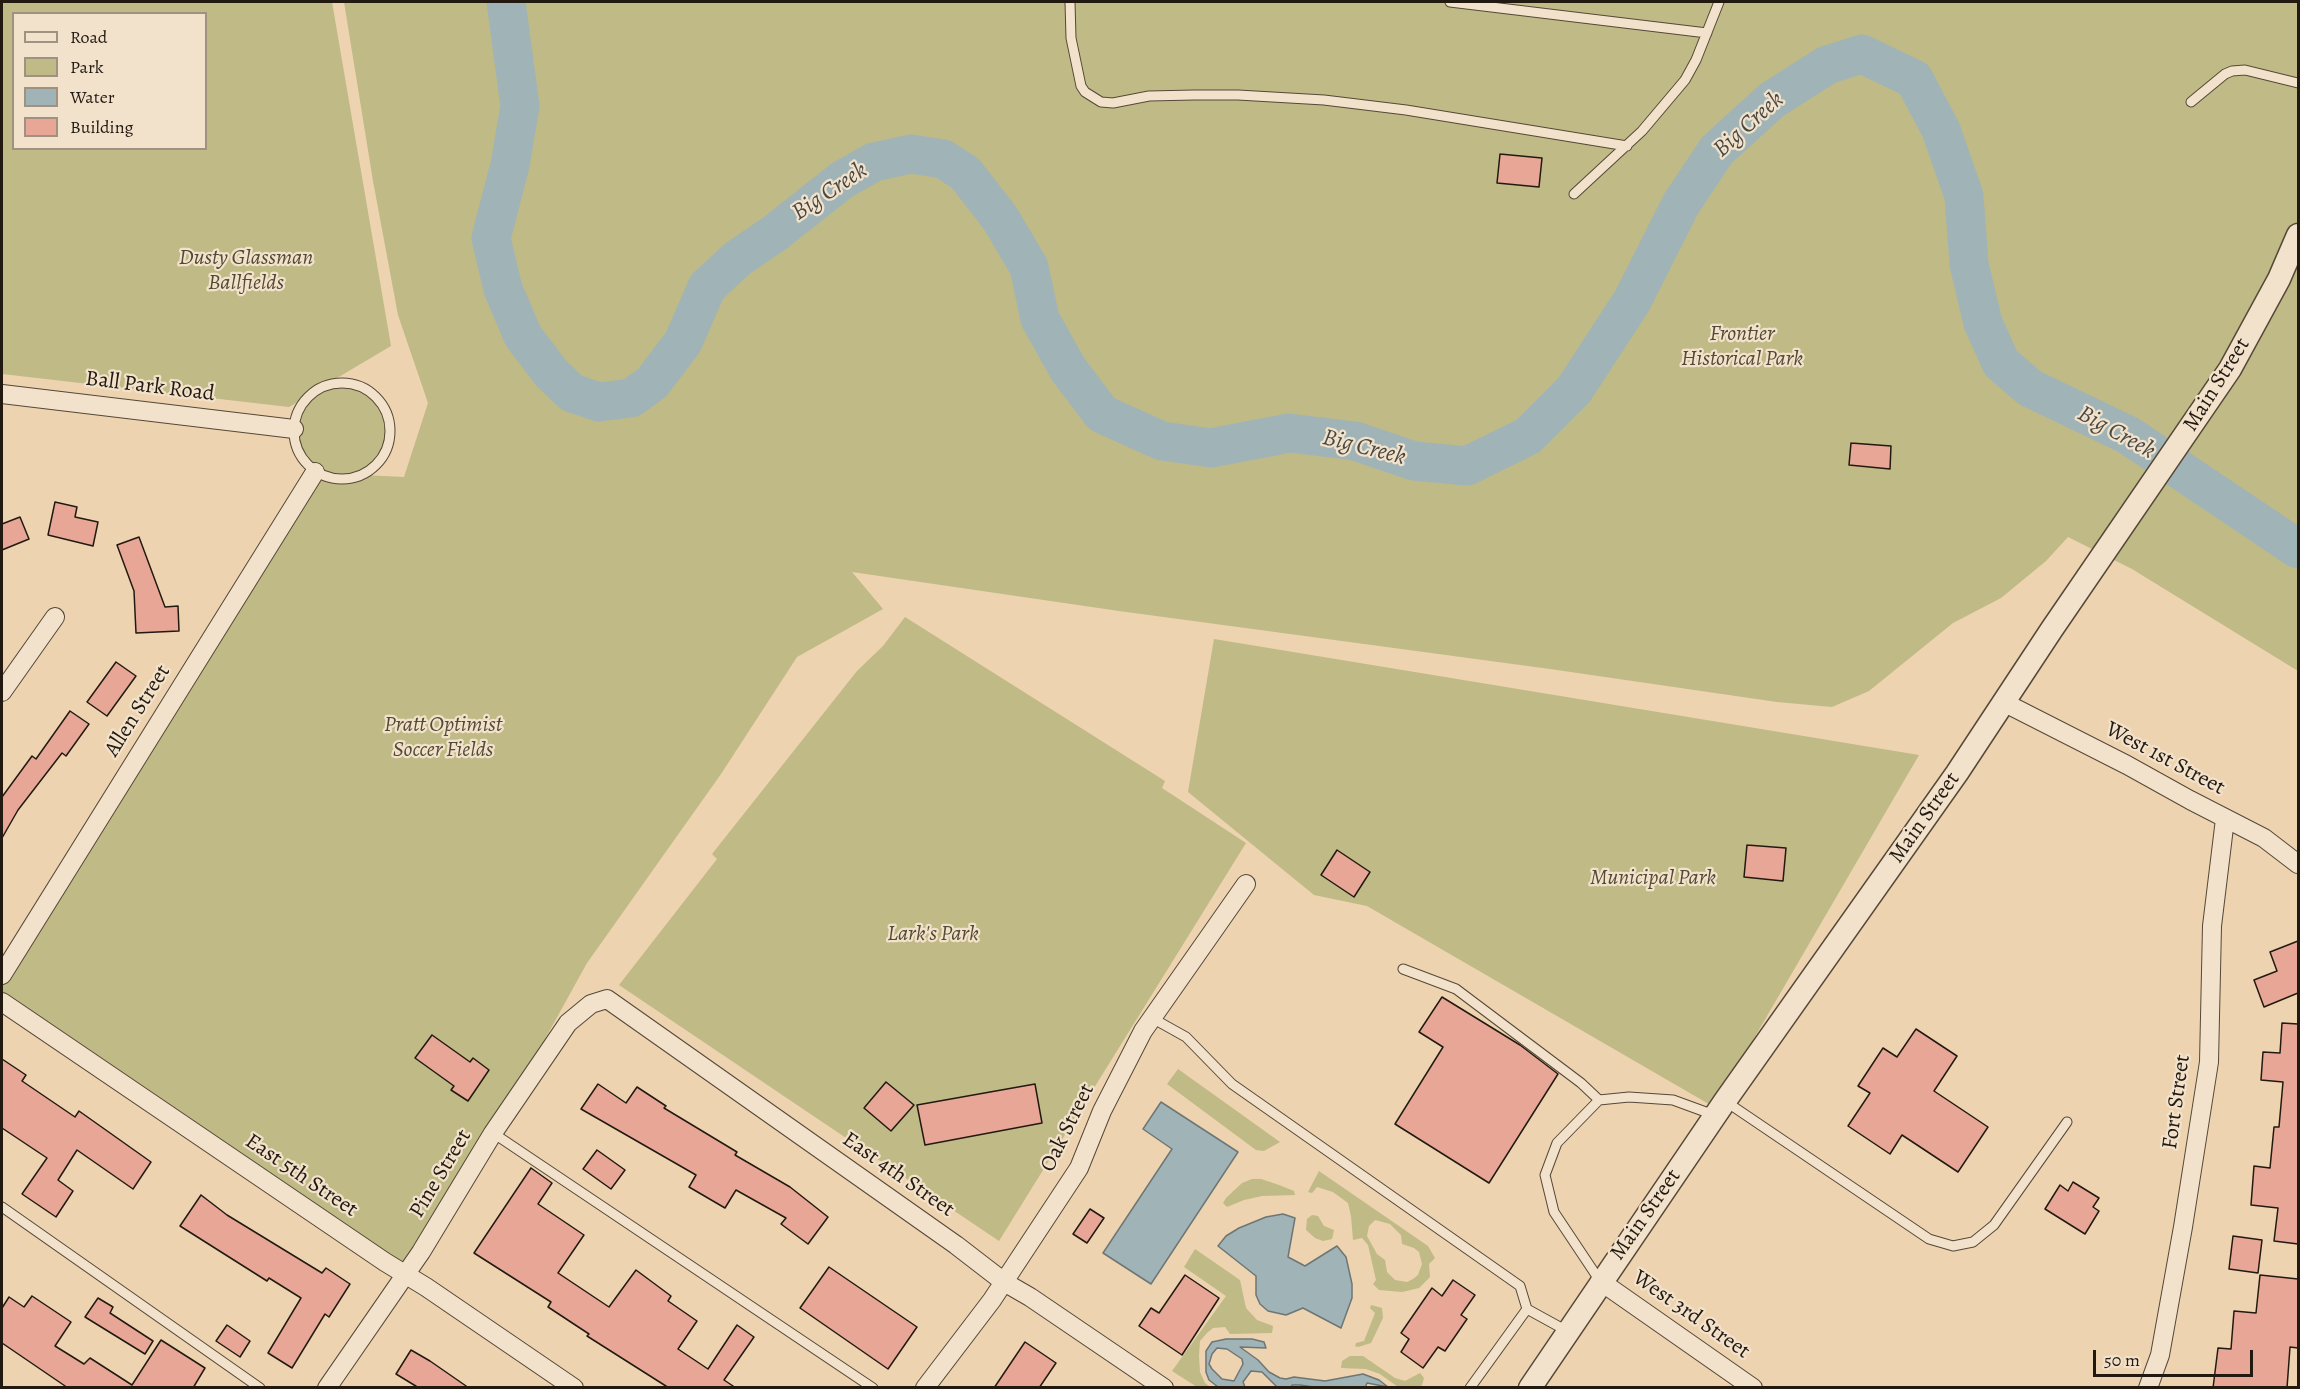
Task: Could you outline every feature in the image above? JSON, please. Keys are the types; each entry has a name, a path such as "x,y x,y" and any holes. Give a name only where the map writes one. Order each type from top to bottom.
{"street":[{"name":"Main Street","path":"1530,1388 1600,1281 1719,1108 2005,703 2098,561 2230,369 2279,279 2298,235"},
{"name":"Ball Park Road","path":"2,394 294,429"},
{"name":"Allen Street","path":"2,975 315,472"},
{"path":"2,692 55,617"},
{"name":"West 1st Street","path":"2005,703 2265,838 2298,864"},
{"name":"Fort Street","path":"2148,1388 2160,1355 2209,1062 2212,926 2225,819"},
{"name":"Oak Street","path":"925,1388 1004,1282 1079,1168 1102,1111 1143,1031 1246,884"},
{"name":"Pine Street","path":"327,1388 405,1275 494,1133 568,1023 591,1004 607,999"},
{"name":"East 4th Street","path":"607,999 956,1245 1004,1282 1030,1297 1164,1388"},
{"name":"East 5th Street","path":"2,1002 574,1388"},
{"name":"West 3rd Street","path":"1600,1281 1753,1388"}],"lane":[{"path":"1071,2 1071,38 1081,86 1085,92 1101,102 1113,103 1149,96 1194,95 1324,100 1406,110 1627,146"},
{"path":"1450,2 1707,33"},
{"path":"1574,194 1627,146 1657,115 1685,80 1719,2"},
{"path":"2191,102 2225,74 2232,71 2245,70 2298,83"},
{"path":"333,384 348,384 364,389 376,398 385,411 389,427 388,442 382,457 362,474 349,478 335,478 315,472 301,456 295,443 294,429 297,413 305,400 318,390 333,384"},
{"path":"1403,969 1456,989 1581,1083 1599,1100"},
{"path":"1152,1018 1186,1037 1232,1084 1520,1286 1527,1309 1567,1331"},
{"path":"1600,1281 1554,1212 1545,1175 1557,1143 1599,1100 1629,1097 1673,1100 1719,1108 1929,1239 1953,1246 1973,1242 1994,1225 2067,1122"},
{"path":"494,1133 873,1388"},
{"path":"2,1207 260,1388"},
{"path":"1470,1388 1527,1309"}],"green space":[{"name":"Frontier Historical Park","path":"2,2 332,2 391,346 320,388 333,384 349,384 364,389 376,398 385,411 389,427 388,443 382,457 362,475 404,477 428,403 398,315 373,181 344,2 2298,2 2298,671 2132,569 2068,537 2046,561 2001,598 1953,623 1869,691 1832,707 1777,702 852,572 883,609 797,657 721,774 587,963 493,1133 405,1275 2,1002 2,975 310,467 301,456 295,443 294,429 297,413 305,400 314,393 289,407 2,374"},
{"name":"Lark's Park","path":"905,617 1165,781 1162,788 1246,843 999,1241 619,985 717,859 712,854 857,671 883,646"},
{"name":"Municipal Park","path":"1214,639 1919,755 1714,1107 1367,906 1314,895 1188,792"},
{"path":"1178,1069 1280,1142 1264,1151 1256,1150 1167,1084"},
{"path":"1319,1171 1428,1246 1435,1258 1429,1264 1430,1277 1419,1288 1402,1292 1379,1290 1373,1284 1376,1280 1368,1245 1362,1238 1353,1240 1348,1203 1333,1192 1317,1187 1312,1193 1308,1192","holes":["1375,1220 1390,1224 1401,1235 1402,1244 1419,1252 1422,1264 1418,1275 1407,1282 1395,1280 1387,1272 1385,1260 1377,1254 1367,1236 1369,1226"]},
{"path":"1252,1179 1261,1179 1279,1185 1294,1191 1295,1195 1262,1196 1227,1207 1223,1203 1242,1183"},
{"path":"1312,1215 1318,1216 1324,1226 1334,1230 1332,1239 1323,1241 1315,1238 1306,1230 1307,1219"},
{"path":"1195,1249 1240,1280 1246,1308 1257,1320 1273,1326 1272,1333 1230,1334 1225,1327 1213,1328 1207,1333 1200,1341 1199,1356 1200,1372 1205,1383 1210,1387 1197,1387 1172,1371 1226,1296 1184,1267"},
{"path":"1371,1305 1382,1308 1383,1318 1371,1343 1355,1346 1356,1343 1364,1341 1375,1313 1370,1308"},
{"path":"1350,1356 1363,1356 1395,1378 1405,1381 1420,1373 1424,1378 1422,1385 1420,1387 1398,1387 1380,1374 1366,1369 1341,1368 1342,1361"}],"water":[{"path":"1161,1102 1238,1152 1151,1284 1103,1253 1172,1149 1143,1129"},
{"path":"1283,1214 1295,1218 1288,1257 1305,1266 1337,1246 1346,1257 1352,1284 1352,1298 1341,1328 1303,1308 1286,1315 1268,1311 1260,1304 1256,1295 1256,1276 1218,1246 1226,1236 1239,1228 1266,1217"},
{"path":"1226,1339 1252,1339 1264,1342 1266,1348 1240,1347 1258,1360 1269,1372 1280,1378 1294,1377 1325,1381 1363,1374 1379,1380 1388,1387 1367,1383 1365,1388 1320,1388 1300,1385 1277,1387 1262,1372 1251,1371 1243,1382 1245,1387 1218,1387 1209,1380 1206,1372 1206,1351 1212,1342","holes":["1217,1348 1227,1349 1242,1359 1243,1364 1234,1381 1222,1379 1209,1364"]}],"building":[{"path":"1500,154 1542,158 1539,187 1497,183"},
{"path":"1851,443 1891,446 1890,469 1849,465"},
{"path":"55,502 77,507 75,517 98,522 93,546 48,535"},
{"path":"20,517 29,539 2,550 2,524"},
{"path":"139,537 165,607 178,606 179,631 136,633 134,591 117,545"},
{"path":"116,662 136,676 107,716 87,702"},
{"path":"70,711 89,724 66,756 62,753 18,810 2,838 2,797 32,756 36,759"},
{"path":"1747,845 1786,848 1783,881 1744,877"},
{"path":"1337,850 1370,872 1354,897 1321,875"},
{"path":"2298,941 2298,993 2264,1007 2254,980 2277,971 2270,952"},
{"path":"1442,997 1520,1045 1558,1074 1489,1183 1395,1124 1443,1047 1419,1032"},
{"path":"2282,1023 2298,1024 2298,1244 2274,1241 2278,1208 2251,1205 2254,1166 2270,1168 2274,1127 2279,1127 2283,1082 2261,1080 2263,1052 2280,1053"},
{"path":"1916,1029 1957,1056 1934,1091 1988,1127 1958,1172 1902,1135 1890,1154 1848,1126 1870,1093 1858,1086 1883,1048 1897,1057"},
{"path":"432,1035 470,1062 473,1058 489,1070 468,1101 451,1090 454,1086 415,1058"},
{"path":"2,1059 26,1075 22,1081 75,1117 79,1111 151,1162 133,1189 77,1150 58,1180 73,1191 56,1217 22,1194 47,1158 2,1128"},
{"path":"886,1082 914,1105 891,1131 864,1108"},
{"path":"598,1084 626,1103 637,1087 666,1106 664,1108 737,1152 735,1155 790,1187 828,1217 808,1244 781,1224 786,1218 736,1190 725,1208 689,1187 696,1175 581,1109"},
{"path":"1035,1084 1042,1123 925,1145 917,1105"},
{"path":"597,1150 625,1170 611,1189 583,1169"},
{"path":"531,1168 552,1183 538,1204 584,1235 558,1273 609,1307 636,1270 671,1296 668,1301 697,1321 678,1349 708,1369 737,1325 754,1337 724,1380 736,1388 669,1388 587,1336 589,1334 548,1307 551,1302 474,1253"},
{"path":"2073,1182 2099,1198 2093,1207 2099,1211 2085,1234 2045,1209 2060,1185 2068,1191"},
{"path":"201,1195 227,1215 322,1273 326,1268 350,1284 329,1317 325,1314 292,1368 268,1353 301,1298 269,1278 267,1281 180,1226"},
{"path":"1090,1209 1104,1218 1087,1243 1073,1234"},
{"path":"2233,1236 2262,1240 2258,1273 2229,1269"},
{"path":"829,1267 917,1327 888,1369 800,1308"},
{"path":"1185,1275 1219,1298 1182,1355 1139,1326 1151,1308 1159,1313"},
{"path":"2260,1275 2298,1279 2298,1348 2290,1347 2287,1388 2213,1388 2218,1348 2231,1349 2234,1311 2256,1313"},
{"path":"1453,1280 1475,1295 1461,1315 1467,1319 1445,1351 1438,1347 1423,1368 1401,1352 1409,1339 1401,1333 1432,1288 1442,1296"},
{"path":"32,1296 71,1322 55,1346 84,1364 90,1358 132,1385 161,1340 205,1368 193,1388 68,1388 2,1343 2,1308 9,1297 24,1307"},
{"path":"98,1298 113,1307 110,1313 153,1341 145,1354 85,1317"},
{"path":"227,1325 250,1341 240,1357 216,1341"},
{"path":"1025,1342 1056,1363 1039,1388 994,1388"},
{"path":"411,1350 469,1388 419,1388 396,1374"}],"waterway":[{"name":"Big Creek","path":"506,2 520,106 510,165 491,238 503,289 523,336 551,373 572,393 599,402 631,398 652,383 683,342 707,287 737,259 775,233 842,180 874,162 911,154 943,159 965,173 1000,218 1029,267 1040,319 1068,369 1102,414 1162,441 1211,448 1289,433 1355,441 1414,461 1467,466 1528,436 1574,390 1632,301 1681,204 1717,150 1772,100 1827,65 1862,54 1914,79 1941,130 1964,196 1969,264 1983,323 2001,363 2030,388 2128,435 2298,549"}],"park label":[{"name":"Dusty Glassman Ballfields","path":"246,272"},
{"name":"Pratt Optimist Soccer Fields","path":"443,738"}]}
